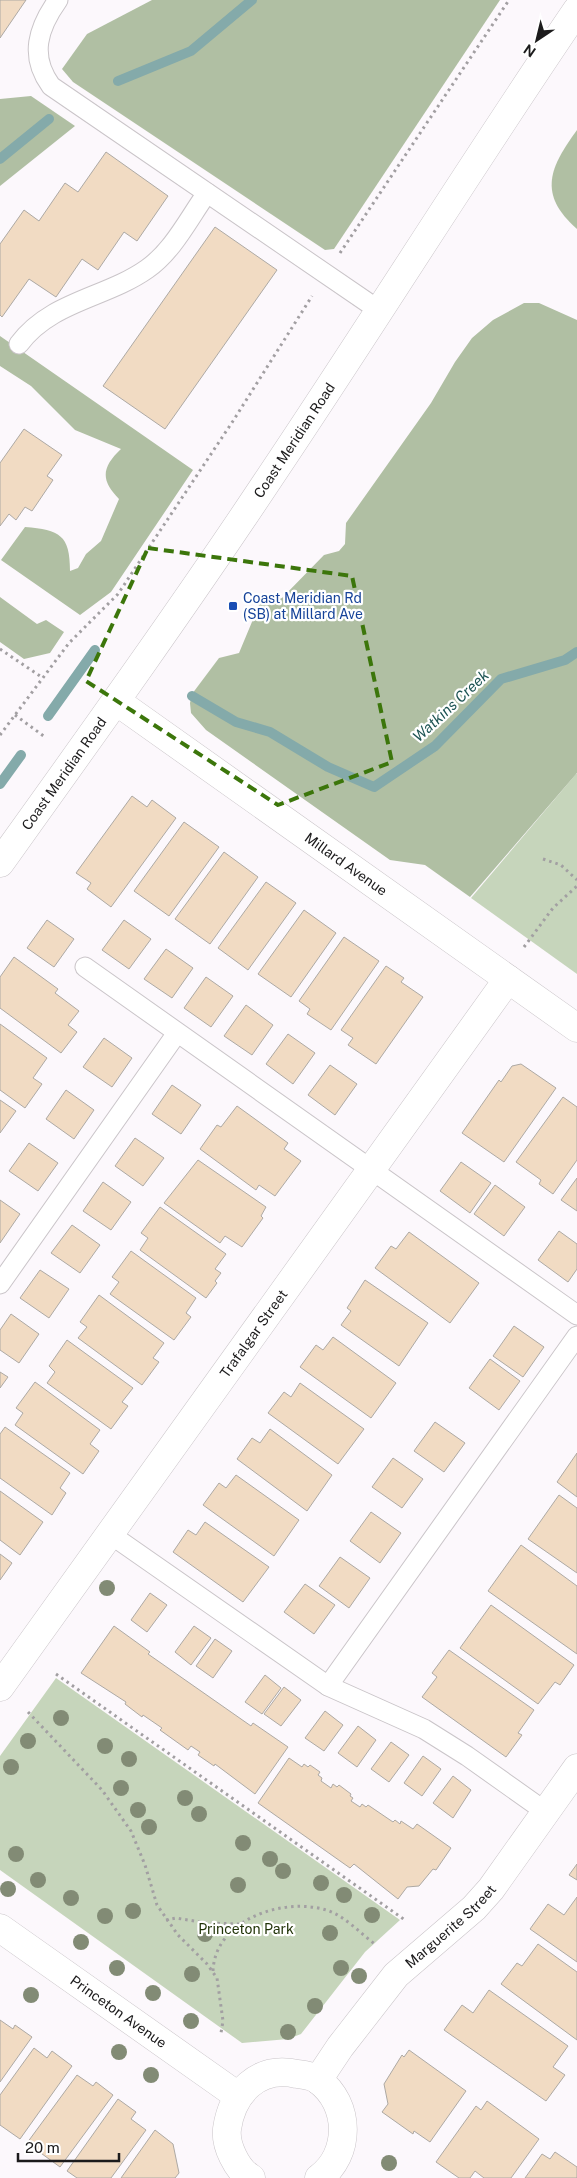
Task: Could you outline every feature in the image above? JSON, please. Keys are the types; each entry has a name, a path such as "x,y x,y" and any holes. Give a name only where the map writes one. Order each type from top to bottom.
{"street":[{"name":"Coast Meridian Road","path":"0,863 264,488 504,117 577,10"},
{"name":"Millard Avenue","path":"116,700 577,1028"},
{"name":"Trafalgar Street","path":"0,1688 508,979"},
{"name":"Marguerite Street","path":"318,2080 386,1986 407,1963 474,1908 491,1889 577,1768"},
{"name":"Princeton Avenue","path":"0,1928 238,2096"},
{"path":"248,2177 232,2156 226,2132 231,2108 238,2096 250,2083 264,2076 287,2072 318,2080 340,2109 344,2132 335,2174"}],"lane":[{"path":"58,0 43,24 37,50 44,76 51,86 380,311"},
{"path":"19,344 28,333 49,316 148,268 170,246 207,194"},
{"path":"84,967 577,1315"},
{"path":"0,1284 177,1033"},
{"path":"328,1686 577,1336"},
{"path":"110,1534 328,1686 424,1729 467,1756 546,1812"}],"path":[{"path":"0,735 74,636 107,606 128,579 233,421 326,274 509,0"},
{"path":"0,649 43,678"},
{"path":"15,715 44,736"},
{"path":"544,859 561,865 577,880"},
{"path":"524,947 553,908 577,886"},
{"path":"56,1674 405,1920"},
{"path":"28,1712 118,1809 140,1850 157,1905 166,1920 213,1971"},
{"path":"221,2032 223,2021 222,2001 213,1971 213,1963 221,1947 240,1924 265,1911 278,1908 317,1908 337,1915 376,1945"},
{"path":"166,1920 176,1918 212,1924 240,1924"}],"highlighted area":[{"path":"148,548 352,576 392,762 278,805 86,681"}],"green space":[{"path":"152,0 500,0 334,249 325,250 73,82 62,69 87,34"},
{"path":"31,96 75,126 0,186 0,99"},
{"path":"577,130 577,229 564,216 556,204 552,192 552,180 560,156"},
{"path":"524,303 539,303 577,320 577,773 470,897 425,865 390,860 206,730 191,713 190,703 192,694 219,658 239,653 259,605 282,598 324,555 339,551 345,544 346,523 431,403 455,362 472,338 493,320"},
{"path":"0,336 193,470 111,592 80,615 1,560 25,527 37,528 55,533 61,537 68,549 70,571 78,568 86,554 101,541 119,499 109,486 106,474 110,462 121,449 75,430 31,386 0,366"},
{"path":"0,597 37,624 46,620 64,632 50,653 24,659 0,642"},
{"path":"577,774 577,974 471,898"},
{"name":"Princeton Park","path":"56,1678 400,1920 365,1952 301,2034 288,2039 242,2043 0,1870 0,1756"}],"building":[{"path":"0,0 26,0 0,38"},
{"path":"106,152 168,196 137,241 124,232 98,270 82,259 56,297 29,279 2,317 0,315 0,244 24,210 39,221 65,183 78,192"},
{"path":"215,227 277,270 165,429 103,386"},
{"path":"24,429 62,455 47,476 53,480 32,511 25,507 16,520 9,514 0,526 0,463"},
{"path":"132,796 147,807 152,800 176,818 111,907 87,889 91,883 76,873"},
{"path":"184,822 219,847 169,916 134,891"},
{"path":"224,852 258,877 210,944 175,919"},
{"path":"266,882 296,903 248,970 218,948"},
{"path":"304,910 336,933 291,997 258,974"},
{"path":"47,920 74,939 54,967 27,948"},
{"path":"124,920 151,939 129,969 102,950"},
{"path":"344,937 379,961 331,1030 307,1014 310,1009 299,1001"},
{"path":"166,949 193,968 172,998 144,979"},
{"path":"14,957 58,989 55,993 79,1011 68,1025 77,1032 61,1053 0,1008 0,977"},
{"path":"386,966 404,978 401,982 423,997 376,1064 348,1045 353,1038 341,1030"},
{"path":"206,977 233,996 211,1027 184,1008"},
{"path":"246,1005 273,1025 252,1055 224,1036"},
{"path":"0,1024 47,1058 33,1078 42,1084 25,1108 0,1090"},
{"path":"288,1034 315,1053 293,1084 266,1064"},
{"path":"104,1038 132,1058 112,1087 83,1067"},
{"path":"521,1064 556,1088 504,1162 462,1133 499,1080 501,1082 512,1066"},
{"path":"330,1065 357,1084 335,1115 308,1095"},
{"path":"172,1085 201,1105 181,1134 152,1114"},
{"path":"66,1090 94,1110 74,1139 46,1119"},
{"path":"563,1097 577,1107 577,1160 553,1194 539,1184 541,1180 516,1162"},
{"path":"0,1100 16,1111 0,1133"},
{"path":"237,1106 288,1143 284,1149 301,1161 275,1196 259,1185 256,1190 200,1149 217,1125 221,1127"},
{"path":"135,1138 164,1158 143,1186 115,1166"},
{"path":"29,1143 58,1163 38,1191 9,1171"},
{"path":"198,1160 266,1207 261,1216 263,1218 242,1247 225,1236 220,1243 164,1203"},
{"path":"461,1162 491,1183 470,1213 440,1191"},
{"path":"577,1178 577,1211 561,1200"},
{"path":"103,1182 131,1202 111,1230 83,1211"},
{"path":"495,1185 525,1207 504,1236 474,1214"},
{"path":"0,1200 20,1214 0,1243"},
{"path":"160,1207 226,1254 215,1269 221,1273 215,1281 217,1283 206,1298 140,1250 148,1238 141,1233"},
{"path":"72,1225 100,1245 80,1273 51,1253"},
{"path":"559,1231 577,1244 577,1269 568,1282 538,1260"},
{"path":"409,1232 479,1283 450,1323 375,1268 391,1246 396,1249"},
{"path":"131,1251 196,1298 186,1313 191,1317 174,1340 110,1294 119,1282 112,1277"},
{"path":"40,1270 69,1289 49,1318 20,1298"},
{"path":"365,1280 428,1323 399,1366 341,1325 351,1311 347,1308"},
{"path":"99,1295 164,1343 153,1358 159,1362 142,1385 78,1338 87,1327 80,1322"},
{"path":"11,1314 39,1334 19,1363 0,1350 0,1330"},
{"path":"514,1326 544,1347 523,1377 493,1356"},
{"path":"333,1337 396,1383 371,1418 300,1367 316,1345 323,1350"},
{"path":"67,1340 133,1388 122,1402 128,1406 111,1429 47,1383 55,1372 49,1366"},
{"path":"490,1359 520,1381 499,1410 469,1388"},
{"path":"0,1372 8,1377 0,1388"},
{"path":"35,1382 100,1430 90,1444 99,1451 83,1474 15,1425 23,1413 16,1408"},
{"path":"300,1383 364,1429 338,1464 268,1413 284,1392 291,1397"},
{"path":"435,1422 465,1443 444,1472 414,1451"},
{"path":"5,1427 70,1473 60,1488 66,1493 52,1515 0,1478 0,1434"},
{"path":"270,1429 332,1475 307,1511 237,1459 252,1438 260,1443"},
{"path":"577,1453 577,1497 557,1482"},
{"path":"393,1458 423,1479 402,1508 372,1487"},
{"path":"236,1475 299,1520 274,1556 203,1505 219,1483 226,1488"},
{"path":"0,1491 43,1522 20,1555 0,1540"},
{"path":"559,1495 577,1508 577,1573 528,1539"},
{"path":"371,1512 401,1533 380,1563 350,1541"},
{"path":"205,1522 269,1567 243,1602 173,1552 188,1530 196,1535"},
{"path":"521,1545 577,1586 577,1654 488,1591"},
{"path":"0,1554 12,1563 0,1580"},
{"path":"340,1557 370,1578 349,1608 319,1586"},
{"path":"305,1584 335,1605 314,1634 284,1612"},
{"path":"150,1593 167,1605 147,1632 131,1620"},
{"path":"491,1605 574,1665 560,1685 555,1682 538,1704 460,1648"},
{"path":"114,1626 150,1652 148,1654 251,1726 253,1723 288,1747 255,1794 215,1764 214,1766 198,1755 200,1752 191,1746 188,1750 160,1730 162,1728 143,1715 142,1717 125,1704 126,1702 81,1673"},
{"path":"194,1626 211,1638 191,1665 175,1652"},
{"path":"215,1639 232,1651 213,1678 196,1666"},
{"path":"449,1650 534,1710 518,1733 522,1735 506,1757 422,1697 437,1677 432,1673"},
{"path":"265,1675 281,1688 262,1714 245,1702"},
{"path":"284,1687 301,1700 281,1726 264,1714"},
{"path":"325,1711 343,1725 324,1751 305,1738"},
{"path":"358,1726 376,1740 357,1767 338,1753"},
{"path":"391,1742 409,1755 389,1782 371,1769"},
{"path":"423,1756 441,1769 422,1796 404,1783"},
{"path":"289,1758 302,1767 304,1764 308,1767 310,1765 320,1772 318,1775 322,1778 321,1781 331,1788 333,1784 337,1787 339,1785 351,1794 350,1796 353,1798 351,1801 360,1807 362,1804 366,1807 368,1805 393,1822 395,1820 400,1824 401,1821 413,1829 417,1824 451,1848 436,1870 433,1869 419,1886 407,1887 398,1899 354,1864 350,1868 258,1803"},
{"path":"453,1776 471,1790 453,1818 433,1803"},
{"path":"577,1864 577,1880 569,1875"},
{"path":"577,1897 577,1962 530,1929 548,1904 564,1915"},
{"path":"538,1944 577,1972 577,2040 501,1984 517,1963 522,1966"},
{"path":"489,1990 568,2046 553,2067 565,2075 546,2101 444,2030 462,2005 473,2013"},
{"path":"0,2020 13,2029 15,2025 32,2037 0,2082"},
{"path":"34,2048 47,2058 52,2051 72,2066 20,2139 0,2125 0,2095"},
{"path":"409,2050 466,2091 430,2142 414,2131 413,2134 382,2112 388,2104 384,2084 402,2055 404,2057"},
{"path":"77,2075 93,2086 96,2082 113,2095 60,2167 27,2143"},
{"path":"118,2099 136,2112 131,2119 146,2130 111,2178 77,2178 67,2171"},
{"path":"487,2101 539,2139 511,2178 484,2178 475,2171 470,2178 459,2178 436,2162 476,2106 481,2110"},
{"path":"155,2130 173,2144 179,2173 175,2178 121,2178"},
{"path":"555,2152 577,2167 577,2178 525,2178 542,2154 550,2159"}],"waterway":[{"path":"118,81 191,51 252,0"},
{"path":"0,159 49,119"},
{"name":"Watkins Creek","path":"48,716 95,650"},
{"name":"Watkins Creek","path":"192,696 236,722 270,732 328,767 374,787 435,746 501,679 565,660 577,652"},
{"name":"Watkins Creek","path":"0,784 21,755"}],"place":[{"name":"Coast Meridian Rd (SB) at Millard Ave","path":"233,606"}]}
